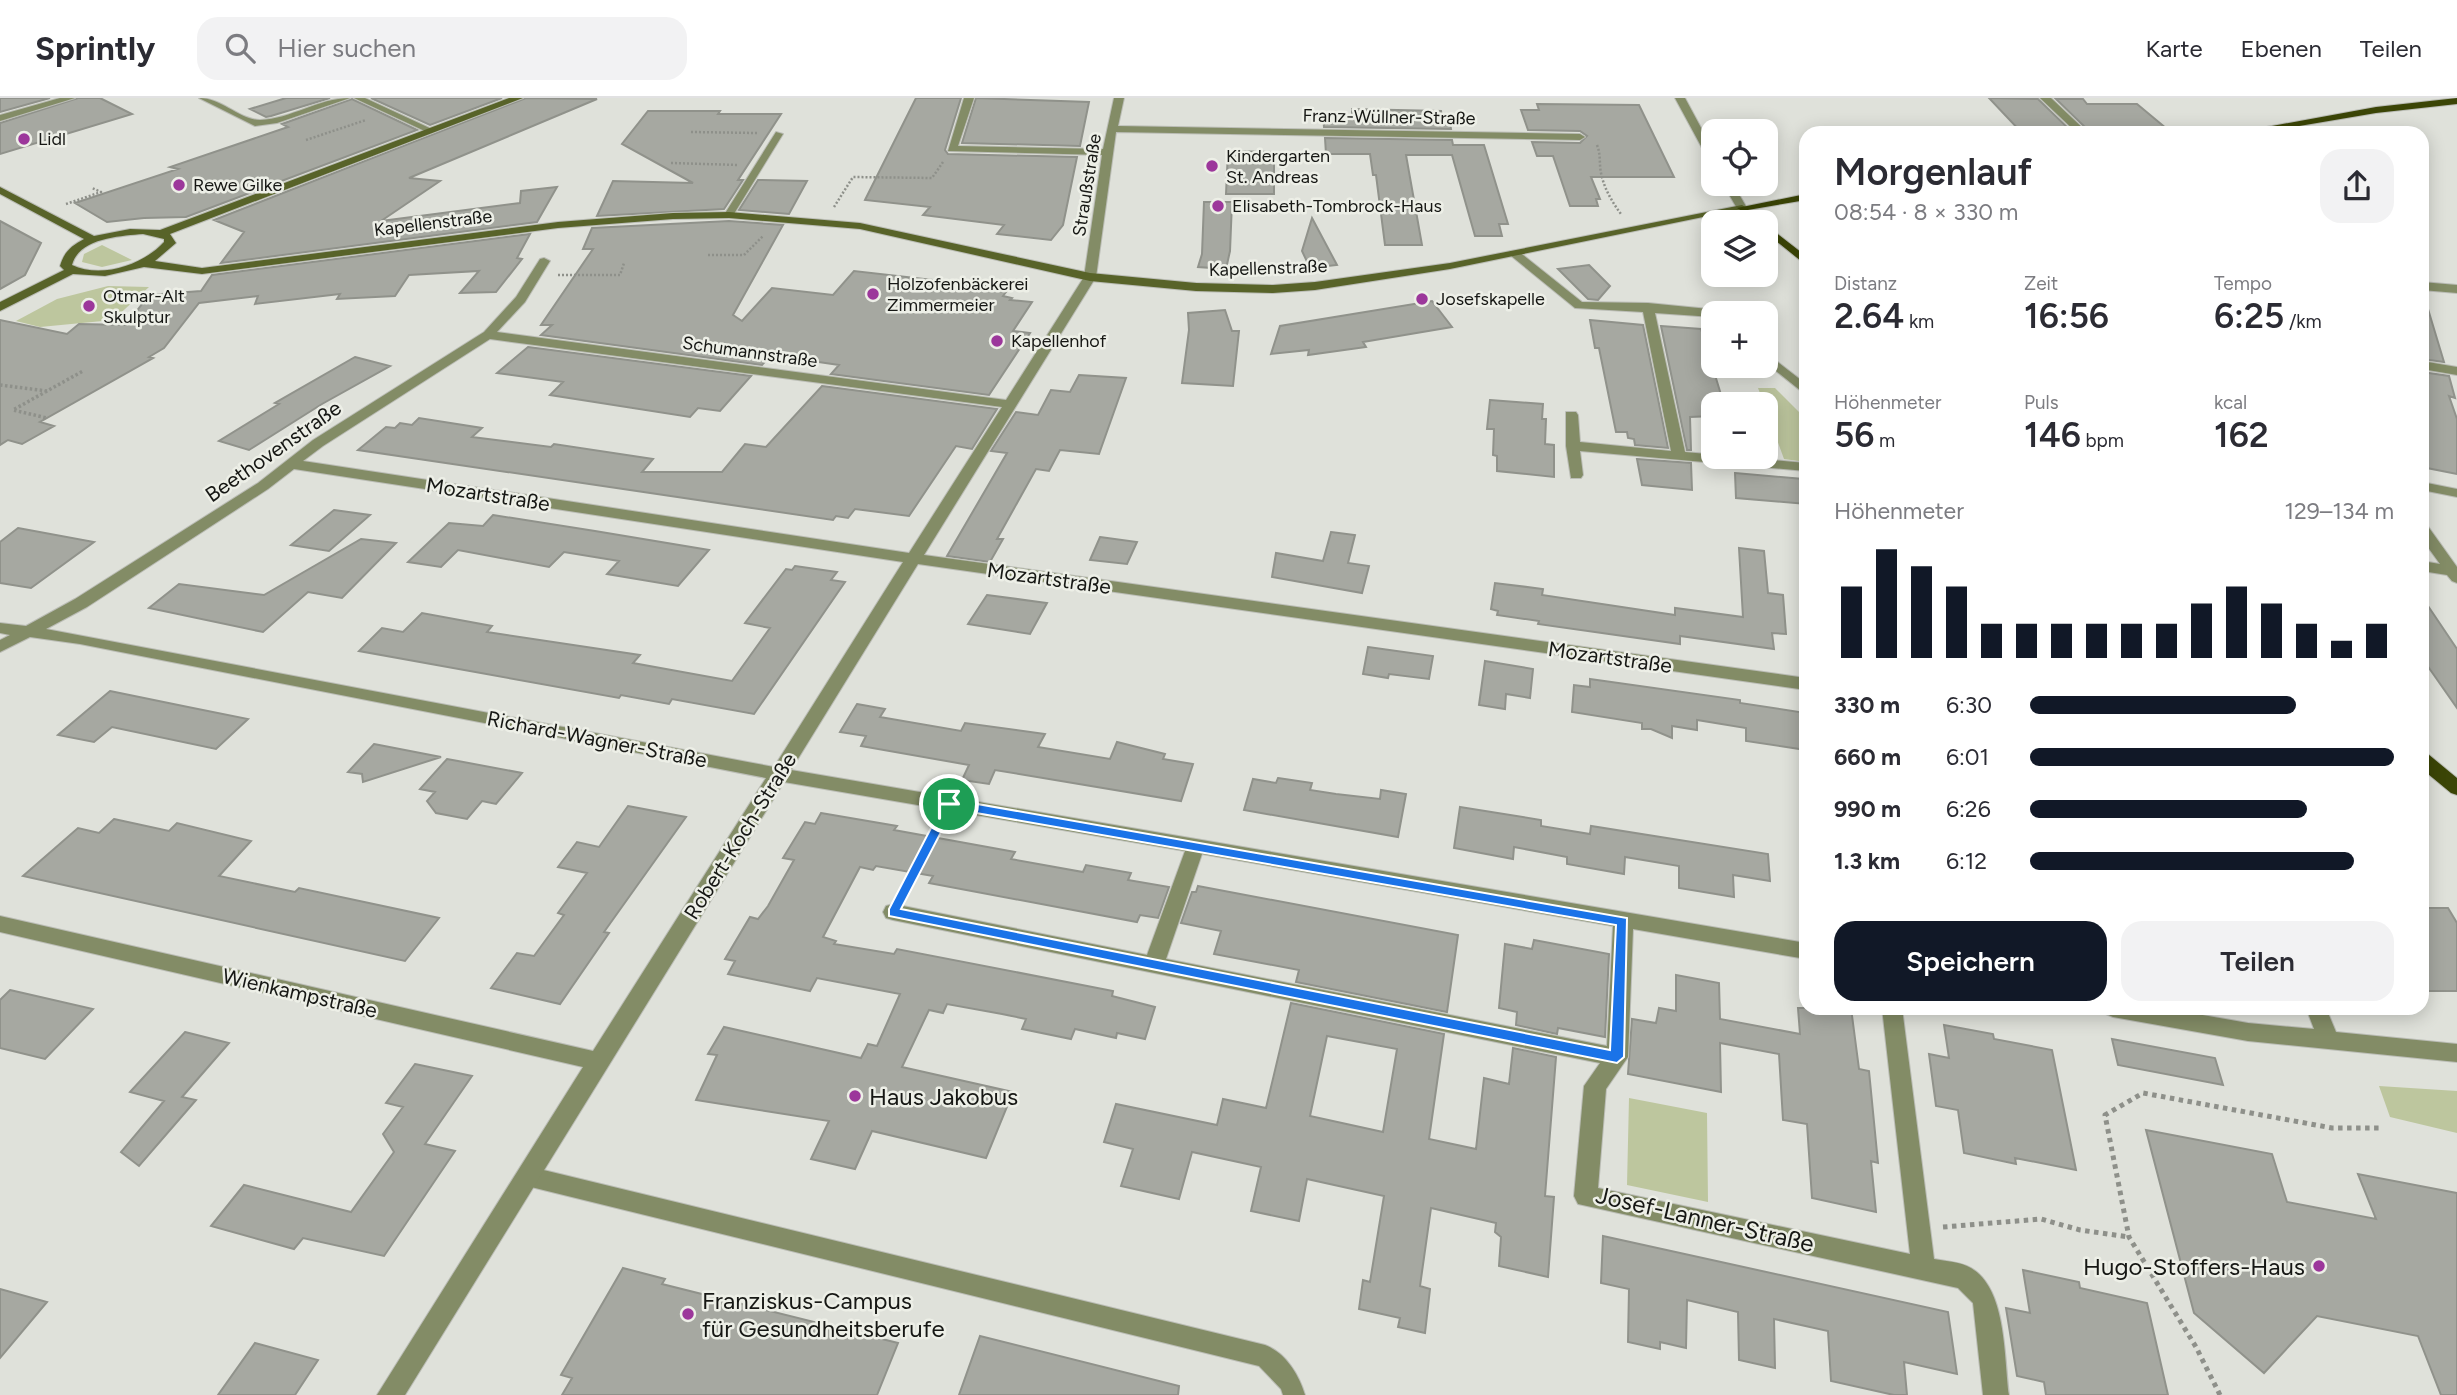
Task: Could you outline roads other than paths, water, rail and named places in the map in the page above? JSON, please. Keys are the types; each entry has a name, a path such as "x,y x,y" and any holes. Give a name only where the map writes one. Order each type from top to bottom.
{"main road":[{"path":"162,233 518,98"},
{"path":"2281,126 2376,110 2454,101"},
{"path":"0,190 93,240"},
{"name":"Kapellenstraße","path":"1754,210 1799,199"},
{"name":"Kapellenstraße","path":"143,263 202,271 558,225 673,216 729,215 860,226 1090,278 1196,287 1273,289 1373,279 1632,228 1701,218"},
{"path":"139,230 162,233 169,237 170,243 156,256 143,263 96,273 72,270 66,265 70,253 93,240 139,230"},
{"path":"1778,238 1799,256"},
{"path":"0,307 72,270"},
{"path":"2429,765 2457,788"}],"street":[{"path":"0,118 70,98"},
{"path":"204,98 255,122 274,121 345,98"},
{"path":"969,98 952,149 1107,152"},
{"name":"Straußstraße","path":"1090,278 1107,152 1119,98"},
{"path":"1680,98 1701,137"},
{"path":"2045,98 2075,126"},
{"name":"Franz-Wüllner-Straße","path":"1114,129 1580,137"},
{"path":"1514,253 1579,305 1701,312"},
{"name":"Beethovenstraße","path":"0,647 81,603 292,464 318,443 488,335 521,299 544,261"},
{"name":"Robert-Koch-Straße","path":"390,1395 1090,278"},
{"path":"2429,287 2457,289"},
{"path":"1648,307 1679,456"},
{"name":"Schumannstraße","path":"488,335 1009,404"},
{"path":"2429,366 2457,371"},
{"path":"1778,367 1799,385"},
{"path":"1571,415 1576,475"},
{"path":"1573,446 1799,466"},
{"name":"Mozartstraße","path":"292,464 915,559 1799,683"},
{"path":"2429,487 2457,493"},
{"path":"2429,537 2454,574"},
{"path":"2429,568 2454,574"},
{"name":"Richard-Wagner-Straße","path":"0,628 79,639 777,774 1799,950"},
{"path":"1154,965 1196,846"},
{"path":"893,912 1617,1057 1623,921"},
{"name":"Wienkampstraße","path":"0,923 600,1062"},
{"path":"1893,1015 1923,1266"},
{"path":"2152,1015 2248,1032 2457,1053"},
{"path":"2319,1015 2330,1042"},
{"name":"Josef-Lanner-Straße","path":"1617,1057 1595,1086 1586,1196 1923,1266 1964,1277 1981,1293 1996,1395"}],"lane":[{"path":"359,98 432,131"},
{"path":"729,215 779,134"},
{"path":"527,1176 1265,1356 1290,1382 1294,1395"}],"place":[{"name":"Lidl","path":"24,139"},
{"name":"Kindergarten St. Andreas","path":"1212,166"},
{"name":"Rewe Gilke","path":"179,185"},
{"name":"Elisabeth-Tombrock-Haus","path":"1218,206"},
{"name":"Holzofenbäckerei Zimmermeier","path":"873,294"},
{"name":"Josefskapelle","path":"1422,299"},
{"name":"Otmar-Alt Skulptur","path":"89,306"},
{"name":"Kapellenhof","path":"997,341"},
{"name":"Haus Jakobus","path":"855,1096"},
{"name":"Hugo-Stoffers-Haus","path":"2319,1266"},
{"name":"Franziskus-Campus für Gesundheitsberufe","path":"688,1314"}]}
